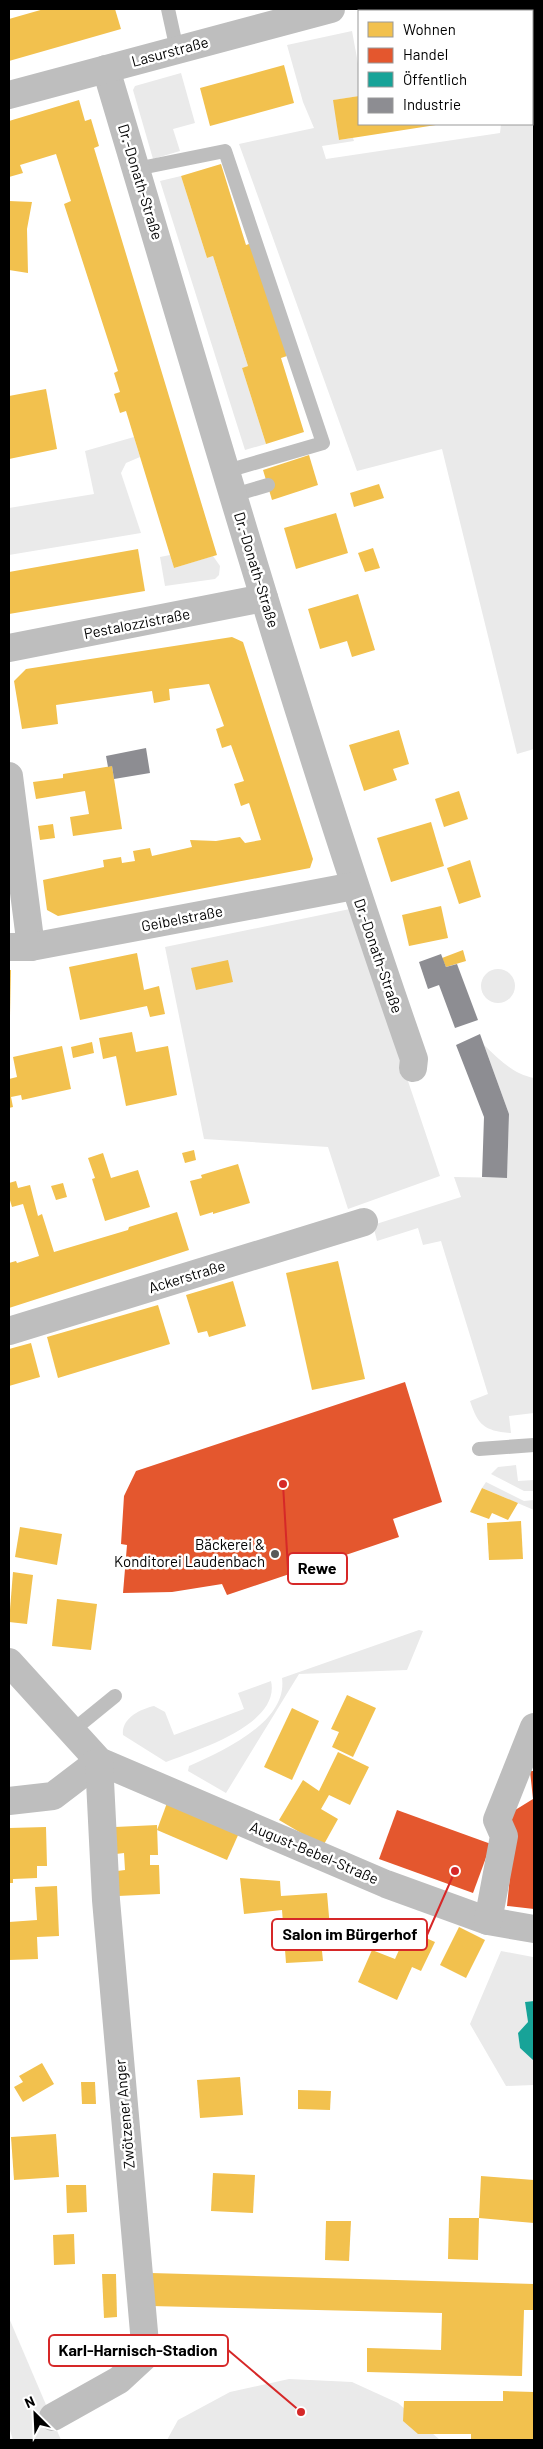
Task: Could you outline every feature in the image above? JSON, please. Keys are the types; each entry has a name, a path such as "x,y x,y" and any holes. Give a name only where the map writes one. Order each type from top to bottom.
{"street":[{"name":"Lasurstraße","path":"9,95 331,9"},
{"name":"Dr.-Donath-Straße","path":"106,69 264,598 354,886 414,1059 413,1068"},
{"name":"Pestalozzistraße","path":"9,648 264,598"},
{"path":"9,776 20,947"},
{"name":"Geibelstraße","path":"20,947 354,886"},
{"name":"Ackerstraße","path":"9,1331 364,1222"},
{"path":"9,1662 99,1761 53,1796 9,1801"},
{"path":"488,1921 504,1836 497,1820 534,1727"},
{"name":"August-Bebel-Straße","path":"99,1761 386,1884 488,1921 534,1929"},
{"name":"Zwötzener Anger","path":"53,2417 119,2380 146,2355 107,1910 99,1761"}],"lane":[{"path":"168,9 177,50"},
{"path":"136,169 225,151 323,443 230,483"},
{"path":"230,483 268,486"},
{"path":"479,1449 534,1444"},
{"path":"72,1731 116,1696"}],"shaded area":[{"path":"352,31 358,64 358,96 334,100 339,140 353,138 354,141 322,146 326,159 500,133 501,125 533,125 534,92 534,749 517,754 442,449 357,471 239,144 314,128 303,102 287,45"},
{"path":"181,73 195,123 173,129 180,151 153,159 133,90 135,86"},
{"path":"181,176 207,258 213,256 248,366 242,368 266,444 245,450 160,181"},
{"path":"134,437 140,457 126,463 121,473 141,533 9,555 9,508 94,494 85,451"},
{"path":"170,555 174,568 213,556 220,566 219,575 215,579 165,586 160,557"},
{"path":"350,909 440,1176 348,1209 328,1147 204,1139 165,947"},
{"path":"498,969 510,974 515,986 510,998 498,1003 486,998 481,986 486,974"},
{"path":"484,1045 513,1070 534,1078 534,1413 509,1416 511,1433 494,1431 483,1425 476,1416 470,1401 488,1394 441,1241 423,1245 418,1228 377,1241 373,1225 461,1197 454,1177 507,1178 509,1114"},
{"path":"516,1465 518,1481 534,1480 534,1491 524,1491 491,1474 498,1467"},
{"path":"486,1482 524,1501 534,1500 534,1510 482,1488"},
{"path":"419,1630 423,1631 407,1670 299,1674 226,1793 188,1771 189,1766 235,1743 264,1721 275,1708 281,1694 282,1678"},
{"path":"271,1681 271,1697 263,1711 250,1723 234,1734 215,1743 166,1762 123,1735 125,1724 133,1715 143,1709 154,1706 165,1712 174,1735 244,1709 238,1693"},
{"path":"501,1951 533,1957 534,2001 525,2002 528,2022 518,2033 520,2048 534,2060 534,2085 506,2086 470,2024"},
{"path":"9,2318 61,2440 13,2440 9,2427"},
{"path":"289,2379 352,2382 398,2403 440,2440 167,2440 178,2420 230,2392"}],"building: Wohnen":[{"path":"44,9 115,9 121,29 9,61 9,19"},
{"path":"533,28 534,28 533,71"},
{"path":"284,65 294,103 210,126 200,88"},
{"path":"358,96 358,125 436,125 339,140 333,100"},
{"path":"79,100 85,121 91,119 99,146 94,148 217,555 174,568 126,411 120,413 114,394 120,392 114,373 118,371 64,204 71,201 56,154 20,165 23,173 9,177 9,121"},
{"path":"221,164 246,245 252,243 287,356 281,358 304,432 266,444 242,368 248,366 213,256 207,258 181,176"},
{"path":"9,201 32,202 27,229 28,273 9,270"},
{"path":"46,389 57,449 9,459 9,396"},
{"path":"309,455 318,485 272,500 263,470"},
{"path":"379,484 384,498 354,507 350,493"},
{"path":"336,513 348,553 296,569 284,528"},
{"path":"373,548 380,568 365,572 358,553"},
{"path":"138,549 145,591 9,614 9,572"},
{"path":"358,594 375,650 352,657 347,641 320,649 308,609"},
{"path":"232,637 243,642 313,859 310,868 58,916 47,910 43,880 104,867 103,860 121,857 122,863 135,861 133,851 150,848 152,856 192,847 190,840 216,841 240,837 245,843 261,840 249,803 241,806 234,784 244,781 231,745 222,748 216,729 224,726 209,684 169,689 170,700 154,703 152,691 56,705 58,724 22,729 14,681 26,669"},
{"path":"399,730 409,764 393,769 397,780 364,791 349,745"},
{"path":"112,766 122,829 73,836 70,817 89,814 85,791 36,799 33,782 63,778 63,774"},
{"path":"459,791 468,819 444,827 435,799"},
{"path":"431,822 444,866 391,882 377,838"},
{"path":"53,824 55,838 40,840 38,826"},
{"path":"470,860 481,897 459,904 447,868"},
{"path":"441,906 448,938 409,946 402,915"},
{"path":"463,950 466,961 446,967 442,958"},
{"path":"137,953 144,990 159,986 165,1014 150,1017 147,1006 80,1020 69,967"},
{"path":"228,960 233,982 196,990 191,968"},
{"path":"9,970 11,970 10,1016 9,1016"},
{"path":"132,1032 136,1052 168,1046 177,1095 126,1106 116,1056 103,1059 99,1038"},
{"path":"92,1042 94,1053 73,1058 71,1047"},
{"path":"62,1046 71,1089 22,1100 21,1095 11,1097 13,1107 9,1108 9,1079 17,1077 13,1057"},
{"path":"194,1150 196,1160 185,1163 182,1153"},
{"path":"103,1153 111,1178 138,1170 150,1207 105,1221 92,1179 95,1178 88,1158"},
{"path":"238,1164 250,1203 200,1216 190,1181 202,1178 201,1175"},
{"path":"16,1181 18,1188 30,1185 38,1216 42,1214 54,1252 128,1230 129,1227 177,1212 189,1250 9,1308 9,1263 16,1261 17,1263 39,1256 23,1204 12,1207 9,1197 9,1183"},
{"path":"63,1183 67,1197 56,1200 51,1186"},
{"path":"338,1261 365,1379 312,1390 286,1273"},
{"path":"233,1281 246,1326 209,1337 207,1331 198,1333 186,1295"},
{"path":"158,1305 170,1344 58,1378 47,1337"},
{"path":"31,1343 40,1377 9,1386 9,1349"},
{"path":"482,1488 518,1503 508,1520 492,1513 489,1519 470,1512"},
{"path":"521,1521 523,1559 489,1560 487,1523"},
{"path":"20,1527 62,1534 57,1565 15,1557"},
{"path":"13,1572 33,1575 27,1624 9,1622"},
{"path":"57,1599 97,1604 91,1650 52,1646"},
{"path":"347,1695 376,1708 353,1757 332,1747 339,1732 331,1729"},
{"path":"292,1708 319,1721 292,1780 264,1767"},
{"path":"338,1752 369,1767 350,1805 329,1795 321,1809 338,1819 323,1846 279,1820 303,1780 319,1791"},
{"path":"167,1803 239,1833 227,1860 157,1830"},
{"path":"157,1825 158,1855 150,1855 150,1865 159,1865 160,1894 118,1896 117,1871 125,1870 124,1853 116,1854 115,1827"},
{"path":"46,1827 47,1866 37,1866 37,1878 13,1879 13,1883 9,1883 9,1828"},
{"path":"240,1878 280,1881 281,1896 327,1893 331,1940 321,1941 323,1961 286,1963 282,1910 244,1914"},
{"path":"57,1886 59,1936 37,1937 38,1959 9,1960 9,1922 37,1920 35,1887"},
{"path":"459,1927 485,1940 466,1978 440,1965"},
{"path":"408,1930 435,1942 421,1971 412,1967 397,2000 358,1982 372,1950 395,1959"},
{"path":"42,2063 54,2084 23,2102 14,2087 23,2082 19,2076"},
{"path":"240,2077 243,2115 200,2118 197,2080"},
{"path":"81,2082 95,2082 96,2104 82,2104"},
{"path":"298,2090 331,2091 330,2110 298,2109"},
{"path":"56,2134 59,2177 14,2180 11,2137"},
{"path":"213,2173 255,2175 253,2213 211,2211"},
{"path":"481,2176 534,2180 534,2223 479,2218"},
{"path":"66,2185 86,2185 87,2212 67,2213"},
{"path":"449,2218 479,2218 478,2260 448,2259"},
{"path":"326,2221 351,2221 349,2261 325,2260"},
{"path":"74,2234 75,2264 54,2265 53,2235"},
{"path":"151,2273 534,2284 534,2310 524,2310 522,2376 367,2372 367,2348 441,2350 442,2313 150,2306"},
{"path":"102,2274 116,2274 117,2317 104,2318"},
{"path":"503,2391 534,2392 534,2440 471,2440 471,2434 418,2434 403,2421 404,2401 503,2401"}],"building: Handel":[{"path":"405,1382 442,1502 393,1519 399,1537 227,1595 222,1584 172,1592 123,1593 127,1545 121,1544 124,1496 136,1471"},
{"path":"530,1771 534,1771 534,1909 507,1906 512,1856 512,1812 533,1799"},
{"path":"397,1810 491,1844 473,1893 379,1859"}],"building: Öffentlich":[{"path":"534,2001 533,2060 520,2048 518,2033 528,2022 525,2002"}],"building: Industrie":[{"path":"146,748 150,773 114,779 112,766 108,767 106,756"},
{"path":"441,954 446,967 457,964 478,1020 455,1028 439,985 428,989 419,962"},
{"path":"480,1034 509,1114 507,1178 482,1177 484,1117 456,1045"}],"place":[{"name":"Rewe","path":"283,1484"},
{"name":"Bäckerei & Konditorei Laudenbach","path":"275,1554"},
{"name":"Salon im Bürgerhof","path":"455,1871"},
{"name":"Karl-Harnisch-Stadion","path":"301,2412"}]}
